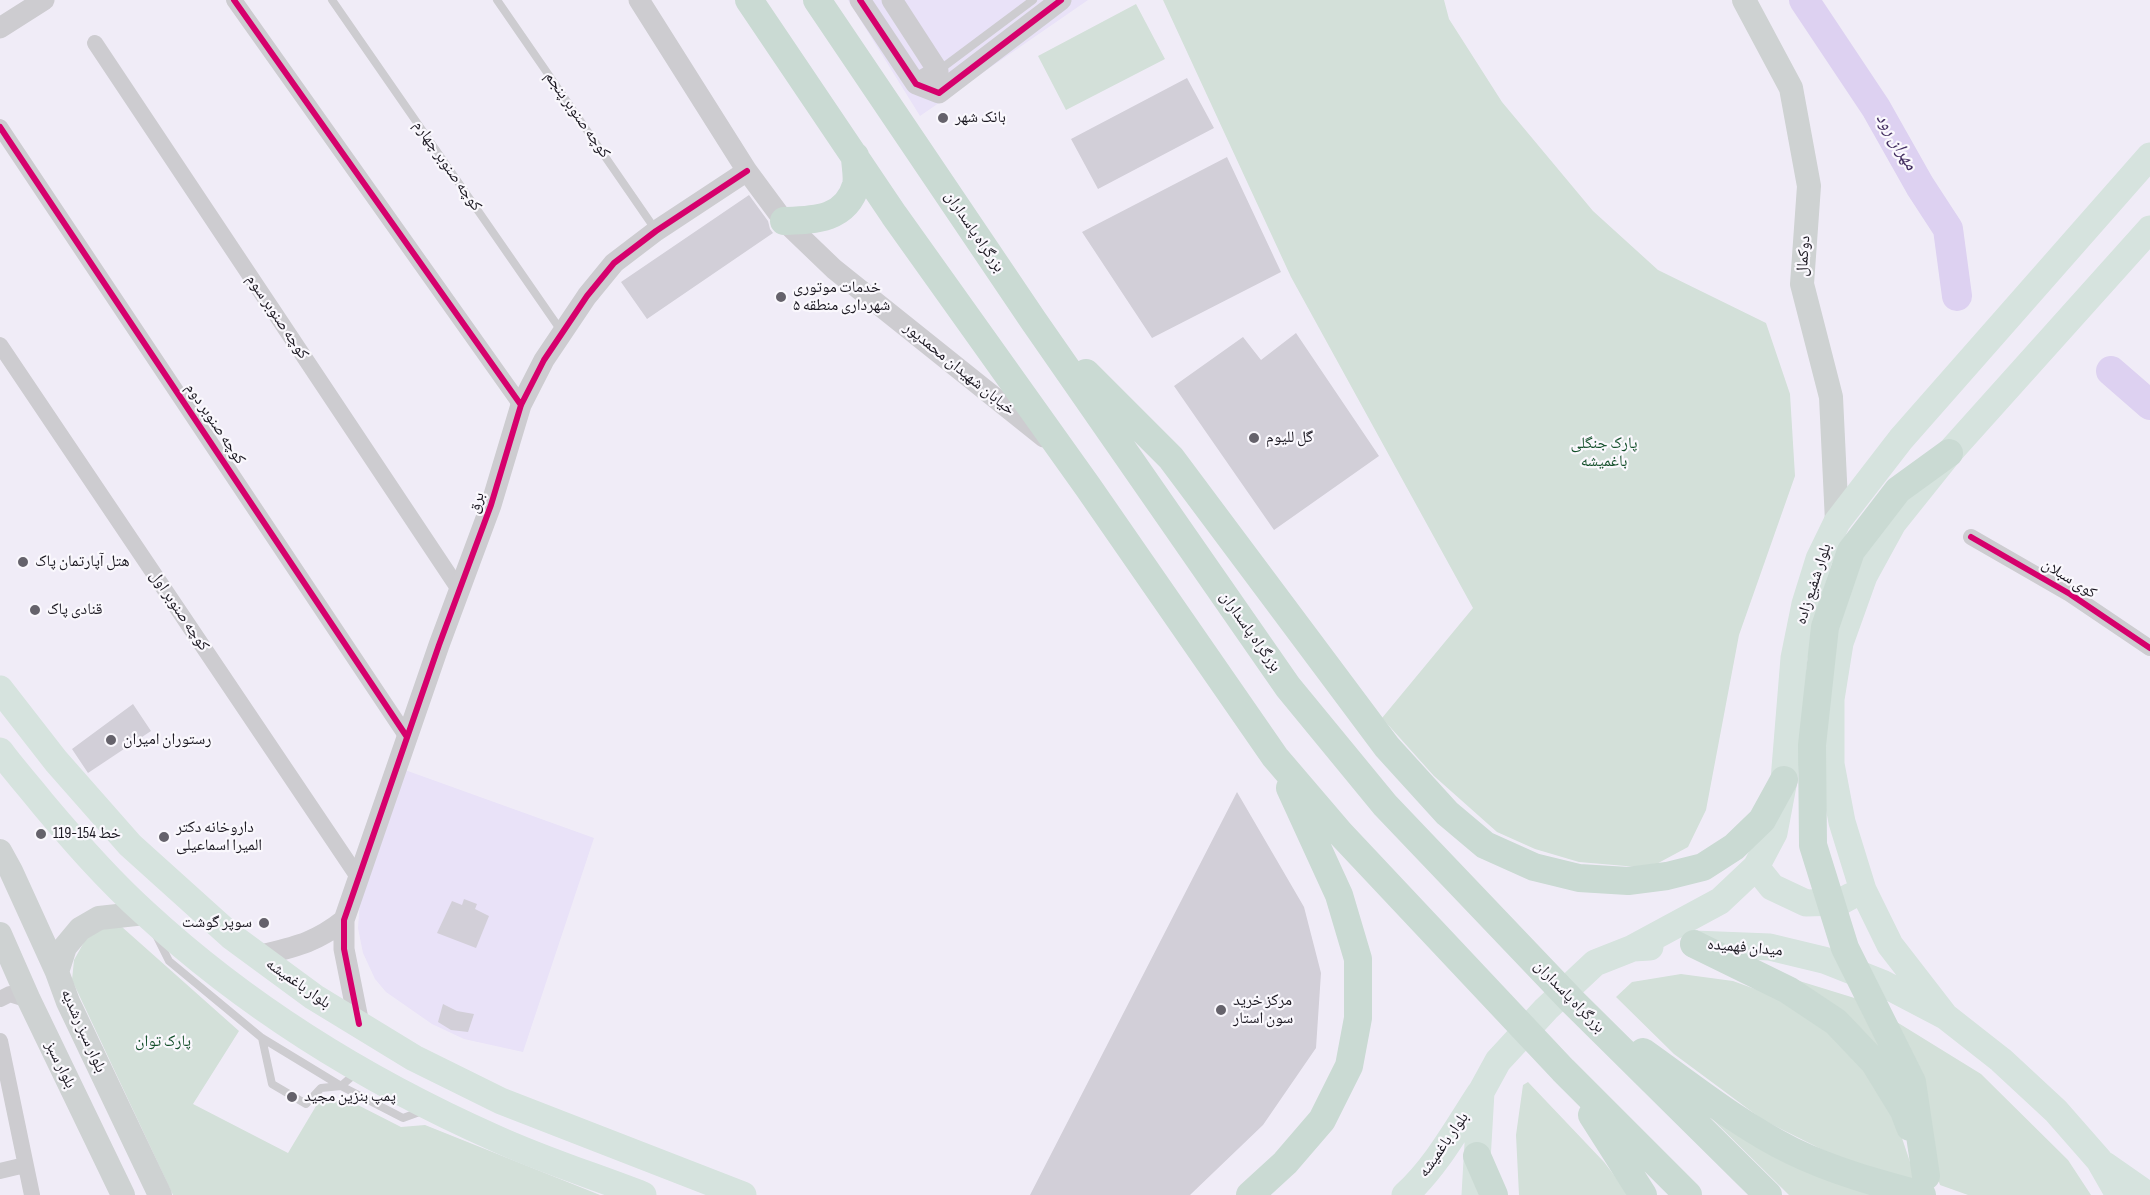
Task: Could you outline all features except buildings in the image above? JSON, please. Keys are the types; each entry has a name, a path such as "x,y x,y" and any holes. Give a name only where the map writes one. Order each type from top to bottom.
{"highway":[{"path":"749,0 855,156 1275,757 1340,833 1563,1070 1688,1195"},
{"name":"بزرگراه پاسداران","path":"818,0 1033,320 1288,687 1385,805 1572,1001 1768,1195"},
{"path":"784,221 812,220 832,216 845,205 856,184 855,156"},
{"path":"1033,320 1171,458 1387,747 1447,813 1485,845 1534,867 1579,878 1628,881 1667,876 1703,867 1734,847 1762,820 1784,780"},
{"path":"1926,1189 1911,1082 1845,948 1812,845 1812,745 1825,627 1851,551 1898,490 1949,453"},
{"path":"1250,1195 1285,1163 1323,1120 1348,1066 1358,1018 1358,959 1340,895 1275,757"},
{"path":"1694,944 1788,990 1836,1022 1874,1062 1904,1111 1926,1189"},
{"path":"1572,1001 1736,1119 1791,1151 1850,1175 1926,1189"},
{"path":"1563,1070 1643,1195"},
{"path":"1477,1156 1494,1195"}],"main road":[{"name":"دوکمال","path":"1744,0 1791,88 1809,186 1802,284 1831,397 1837,522"},
{"name":"بلوار شفیع زاده","path":"1633,948 1720,901 1756,867 1774,833 1784,780 1794,658 1805,604 1819,559 1837,522 1901,439 2150,156"},
{"path":"1946,1016 1890,945 1863,890 1842,822 1831,764 1831,699 1840,643 1864,576 1893,523 1949,453 2150,229"},
{"name":"بلوار باغمیشه","path":"0,689 56,761 130,845 231,936 314,997 414,1058 501,1101 743,1195"},
{"path":"0,751 83,851 145,913 350,1078 431,1108 498,1140 643,1195"},
{"path":"0,851 57,972"},
{"path":"1756,867 1772,887 1806,903 1840,902 1863,890"},
{"name":"بلوار سبز رشدیه","path":"145,913 99,918 80,928 65,947 57,972 68,1002 160,1195"},
{"name":"بلوار سبز","path":"0,934 29,1000 123,1195"},
{"name":"میدان فهمیده","path":"1475,1195 1481,1092 1498,1061 1546,1009 1594,963 1633,948 1694,944 1770,947 1824,960 1882,983 1946,1016 2001,1060 2056,1111 2099,1160 2119,1195"},
{"name":"بلوار باغمیشه","path":"1405,1195 1416,1185 1436,1159 1481,1092"},
{"path":"2099,1160 2148,1195"}],"street":[{"path":"0,28 44,0"},
{"path":"234,0 521,405"},
{"name":"خیابان شهیدان محمدپور","path":"639,0 747,171 784,221 834,269 1064,453"},
{"path":"860,0 916,84 939,93 1061,0"},
{"path":"892,0 938,71 916,84"},
{"name":"کوچه صنوبر سوم","path":"95,43 460,591"},
{"name":"کوچه صنوبر دوم","path":"0,127 407,737"},
{"name":"برق","path":"359,1024 344,949 344,921 439,645 491,505 521,405 544,360 587,296 614,263 656,231 747,171"},
{"name":"کوچه صنوبر اول","path":"0,345 358,877"},
{"name":"کوی سبلان","path":"1971,537 2070,594 2150,648"},
{"path":"257,956 298,946 326,935 344,921"},
{"path":"0,999 10,994 29,1000"},
{"path":"0,1041 32,1195"},
{"path":"0,1171 25,1165"}],"lane":[{"name":"کوچه صنوبر چهارم","path":"332,0 562,333"},
{"name":"کوچه صنوبر پنجم","path":"497,0 656,231"},
{"path":"938,71 1033,0"},
{"path":"145,913 169,961 262,1038 350,1078"},
{"path":"262,1038 272,1084 306,1104 321,1088 350,1078"}],"shaded area":[{"path":"848,0 1088,0 920,116"},
{"path":"405,770 594,838 523,1052 464,1039 432,1024 386,992 375,979 363,953 358,928 360,900"}],"green space":[{"name":"پارک جنگلی باغمیشه","path":"1163,0 1444,0 1449,19 1502,102 1593,211 1658,270 1766,323 1790,394 1795,476 1739,635 1706,810 1688,847 1649,868 1579,862 1535,849 1497,832 1434,776 1382,718 1473,608 1291,277"},
{"path":"1136,4 1165,59 1066,110 1038,56"},
{"name":"پارک توان","path":"110,924 122,927 239,1031 193,1104 288,1153 319,1101 350,1101 401,1127 425,1125 600,1195 173,1195 72,980 74,960 88,935"},
{"path":"1767,971 1861,1000 1981,1074 2068,1160 2091,1195 1968,1195 1940,1185 1914,1109"},
{"path":"1681,974 1733,981 1774,996 1815,1018 1858,1058 1896,1120 1917,1183 1849,1163 1763,1120 1674,1054 1616,997 1632,982"},
{"path":"1528,1082 1604,1162 1629,1195 1519,1195 1516,1135 1523,1085"},
{"path":"1690,1097 1889,1195 1789,1195"}],"waterway":[{"name":"مهران رود","path":"1804,0 1876,108 1920,186 1948,229 1957,296"},
{"name":"مهران رود","path":"2111,371 2150,405"}],"cycle path":[{"path":"234,0 521,405"},
{"path":"860,0 916,84 939,93 1061,0"},
{"path":"0,127 407,737"},
{"path":"359,1024 344,949 344,920 439,645 491,505 521,405 544,360 587,296 614,263 656,231 747,171"},
{"path":"1971,537 2070,594 2150,648"}],"place":[{"name":"بانک شهر","path":"943,118"},
{"name":"خدمات موتوری شهرداری منطقه ۵","path":"781,297"},
{"name":"گل للیوم","path":"1254,438"},
{"name":"هتل آپارتمان پاک","path":"23,562"},
{"name":"قنادی پاک","path":"35,610"},
{"name":"رستوران امیران","path":"111,740"},
{"name":"خط 154-119","path":"41,834"},
{"name":"داروخانه دکتر المیرا اسماعیلی","path":"164,837"},
{"name":"سوپر گوشت","path":"264,923"},
{"name":"مرکز خرید سون استار","path":"1221,1010"},
{"name":"پمپ بنزین مجید","path":"292,1097"}]}
